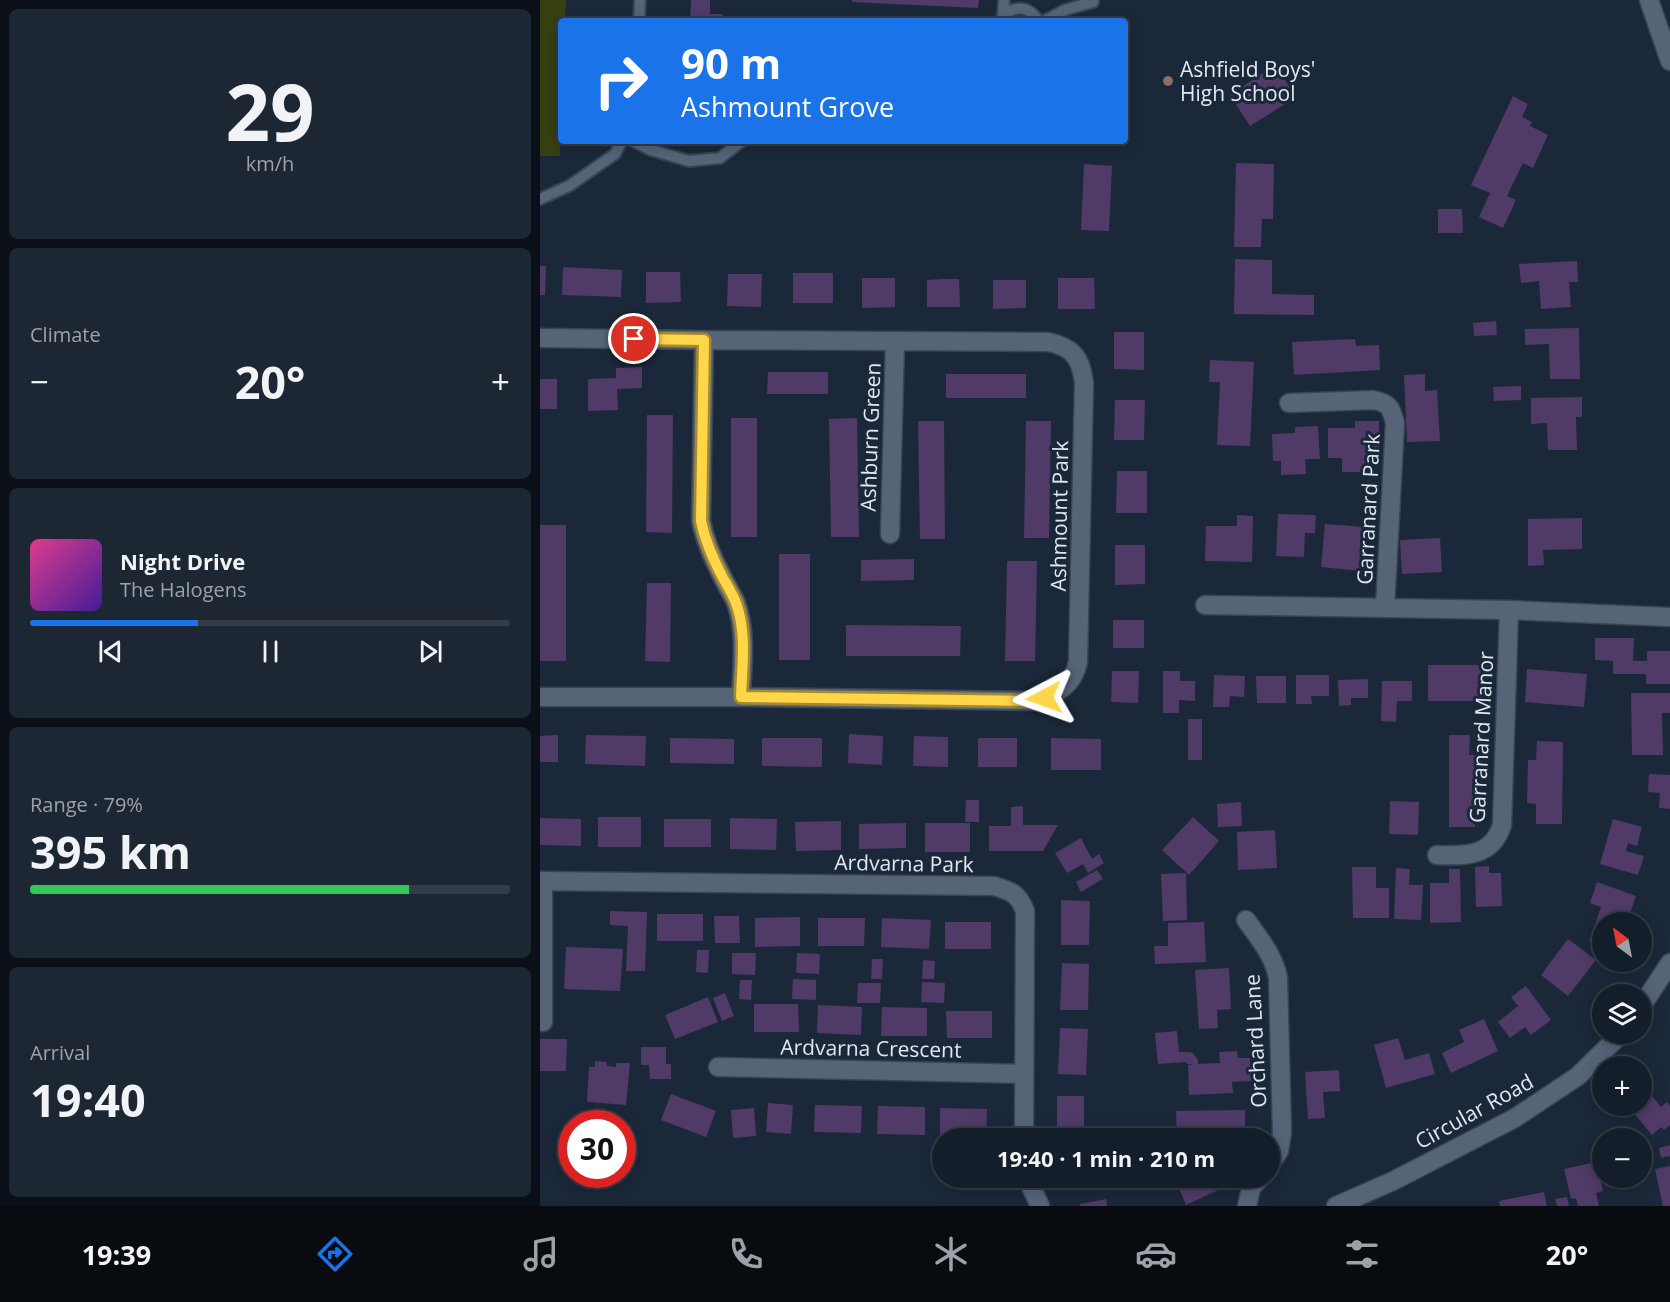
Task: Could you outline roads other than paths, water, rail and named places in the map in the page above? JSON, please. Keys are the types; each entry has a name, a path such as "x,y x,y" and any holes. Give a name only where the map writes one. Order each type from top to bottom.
{"street":[{"path":"1649,0 1670,62"},
{"name":"Ashmount Park","path":"540,338 1048,342 1058,344 1072,352 1080,363 1084,382 1079,652 1075,674 1054,695 1034,701 540,697"},
{"path":"704,340 701,521 703,532 736,603 742,624 741,697"},
{"name":"Ashburn Green","path":"890,534 895,341"},
{"name":"Garranard Park","path":"1289,403 1373,400 1389,406 1395,423 1385,608"},
{"name":"Garranard Park","path":"1205,605 1509,610 1670,616"},
{"name":"Garranard Manor","path":"1437,855 1463,856 1480,851 1493,842 1502,825 1509,610"},
{"path":"541,881 543,1022"},
{"name":"Ardvarna Park","path":"541,881 994,886 1009,890 1020,899 1025,910 1024,1128"},
{"name":"Orchard Lane","path":"1246,920 1272,959 1278,978 1282,1132 1280,1145"},
{"path":"1652,990 1670,963"},
{"name":"Circular Road","path":"1336,1206 1393,1181 1515,1118 1578,1076 1611,1044"},
{"name":"Ardvarna Crescent","path":"718,1067 1024,1074"},
{"path":"1032,1188 1040,1206"},
{"path":"1247,1206 1251,1188"}],"lane":[{"path":"639,18 640,0"},
{"path":"1002,18 1004,0"},
{"path":"1050,18 1065,10 1093,2 1078,0"},
{"path":"1002,18 1024,4 1036,18"},
{"path":"540,199 569,186 615,154 620,144"},
{"path":"639,144 651,150 689,161 720,158 737,144"}],"place":[{"name":"Ashfield Boys' High School","path":"1168,81"}]}
